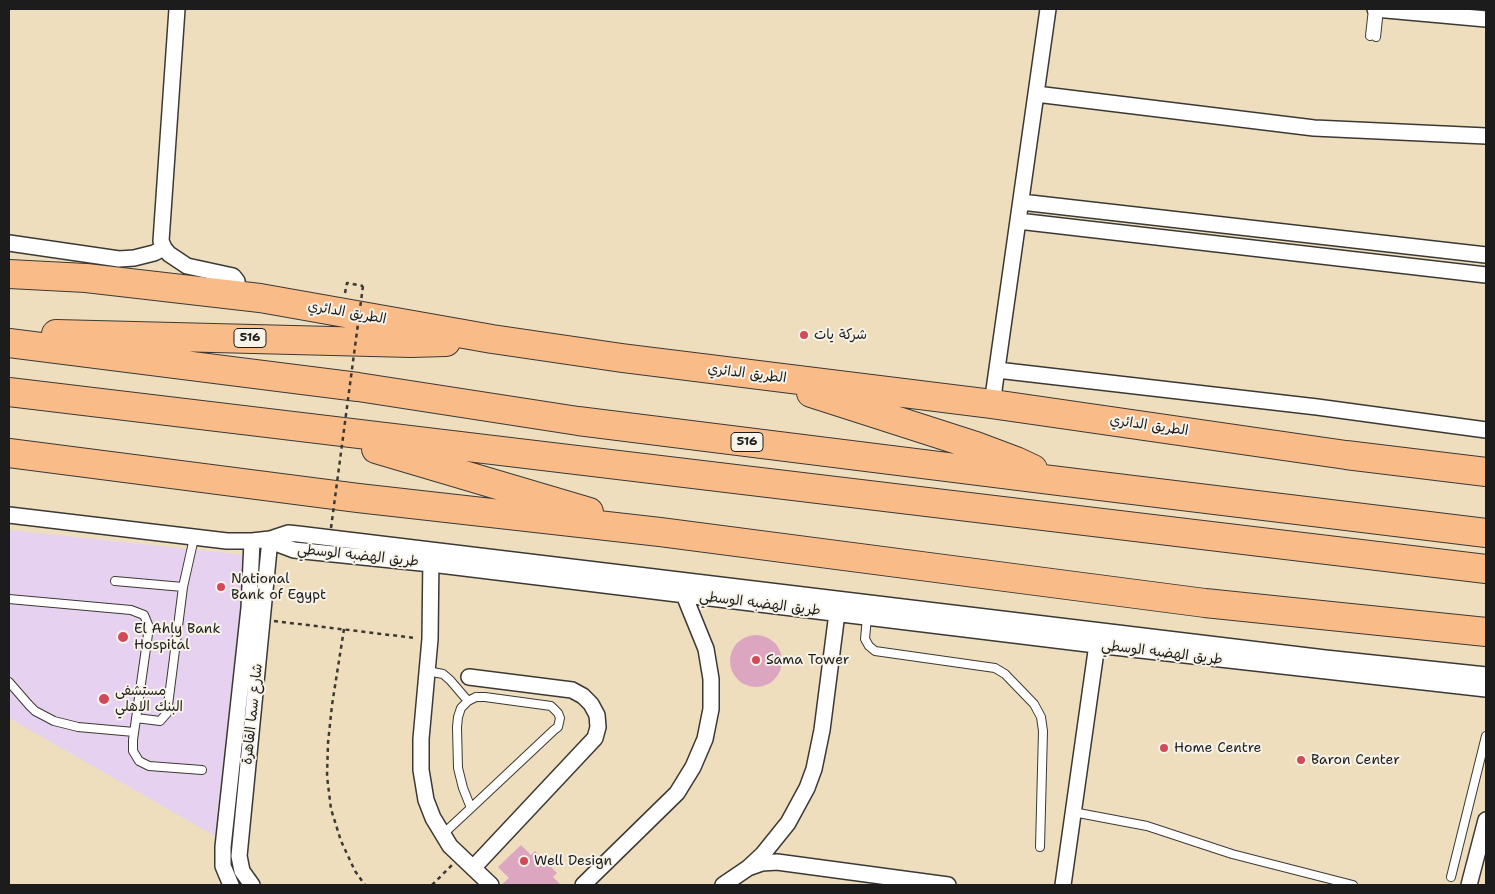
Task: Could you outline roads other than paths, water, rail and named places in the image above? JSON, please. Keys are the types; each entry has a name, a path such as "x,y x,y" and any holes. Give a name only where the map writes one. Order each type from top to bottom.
{"highway":[{"name":"الطريق الدائري","path":"9,274 86,278 238,295 492,339 622,358 992,404 1346,455 1486,472"},
{"name":"516","path":"234,338 277,332 422,326"},
{"name":"516","path":"9,336 69,334 411,343 492,339"},
{"name":"516","path":"9,343 358,387 578,420 1059,482 1486,533"},
{"name":"516","path":"760,376 984,449 1016,461 1059,482"},
{"path":"9,392 1486,569"},
{"path":"301,427 660,532"},
{"path":"9,453 366,500 660,532 1211,603 1486,632"}],"street":[{"path":"177,9 161,241 169,254 187,266 233,276 237,281 238,295"},
{"path":"992,404 1048,9"},
{"path":"1376,9 1486,18"},
{"path":"1036,94 1314,128 1486,136"},
{"path":"1018,222 1479,274 1480,254 1021,202"},
{"path":"1133,234 1135,215"},
{"path":"1290,253 1293,233"},
{"path":"9,243 119,258 140,257 164,248"},
{"path":"997,370 1317,407 1486,430"},
{"name":"طريق الهضبه الوسطي","path":"9,515 194,538 252,541 270,539 288,533 298,534 431,557 684,595 767,597 837,613 867,617 1486,675"},
{"name":"شارع سما القاهرة","path":"252,885 242,871 239,856 270,539"},
{"name":"شارع سما القاهرة","path":"231,885 223,866 223,847 249,608 252,541"},
{"path":"431,557 430,640 421,739 421,770 426,800 442,835 460,856 491,885"},
{"name":"طريق الهضبه الوسطي","path":"431,557 1097,638 1486,689"},
{"path":"583,885 677,792 693,767 705,739 711,709 711,679 706,649 684,595"},
{"path":"249,608 264,614"},
{"path":"723,885 748,868 763,854 788,823 798,806 810,778 822,730 837,613"},
{"path":"1063,885 1097,638"},
{"path":"469,677 572,690 583,696 591,704 596,715 598,727 595,738 473,868"},
{"path":"1469,885 1486,822"},
{"path":"223,847 240,848"},
{"path":"748,868 762,863 778,862 948,885"}],"lane":[{"path":"1373,36 1376,9"},
{"path":"136,718 160,721 167,713 183,587 194,538"},
{"path":"115,581 183,587"},
{"path":"9,599 131,610 144,615 149,627 133,751 139,761 149,766 202,770"},
{"path":"867,617 865,639 875,651 995,668 1005,674 1034,704 1041,717 1043,731 1040,847"},
{"path":"427,671 443,674 468,701"},
{"path":"9,682 28,705 54,721 78,727 134,732"},
{"path":"442,835 558,727 560,718 556,709 552,706 485,697 476,697 468,701 461,708 458,717 458,768 470,808"},
{"path":"1451,876 1486,736"},
{"path":"1073,812 1148,826 1232,854 1353,885"}],"place":[{"name":"شركة يات","path":"804,335"},
{"name":"National Bank of Egypt","path":"221,587"},
{"name":"El Ahly Bank Hospital","path":"123,637"},
{"name":"Sama Tower","path":"756,660"},
{"name":"مستشفى البنك الاهلي","path":"104,699"},
{"name":"Home Centre","path":"1164,748"},
{"name":"Baron Center","path":"1301,760"},
{"name":"Well Design","path":"524,861"}]}
